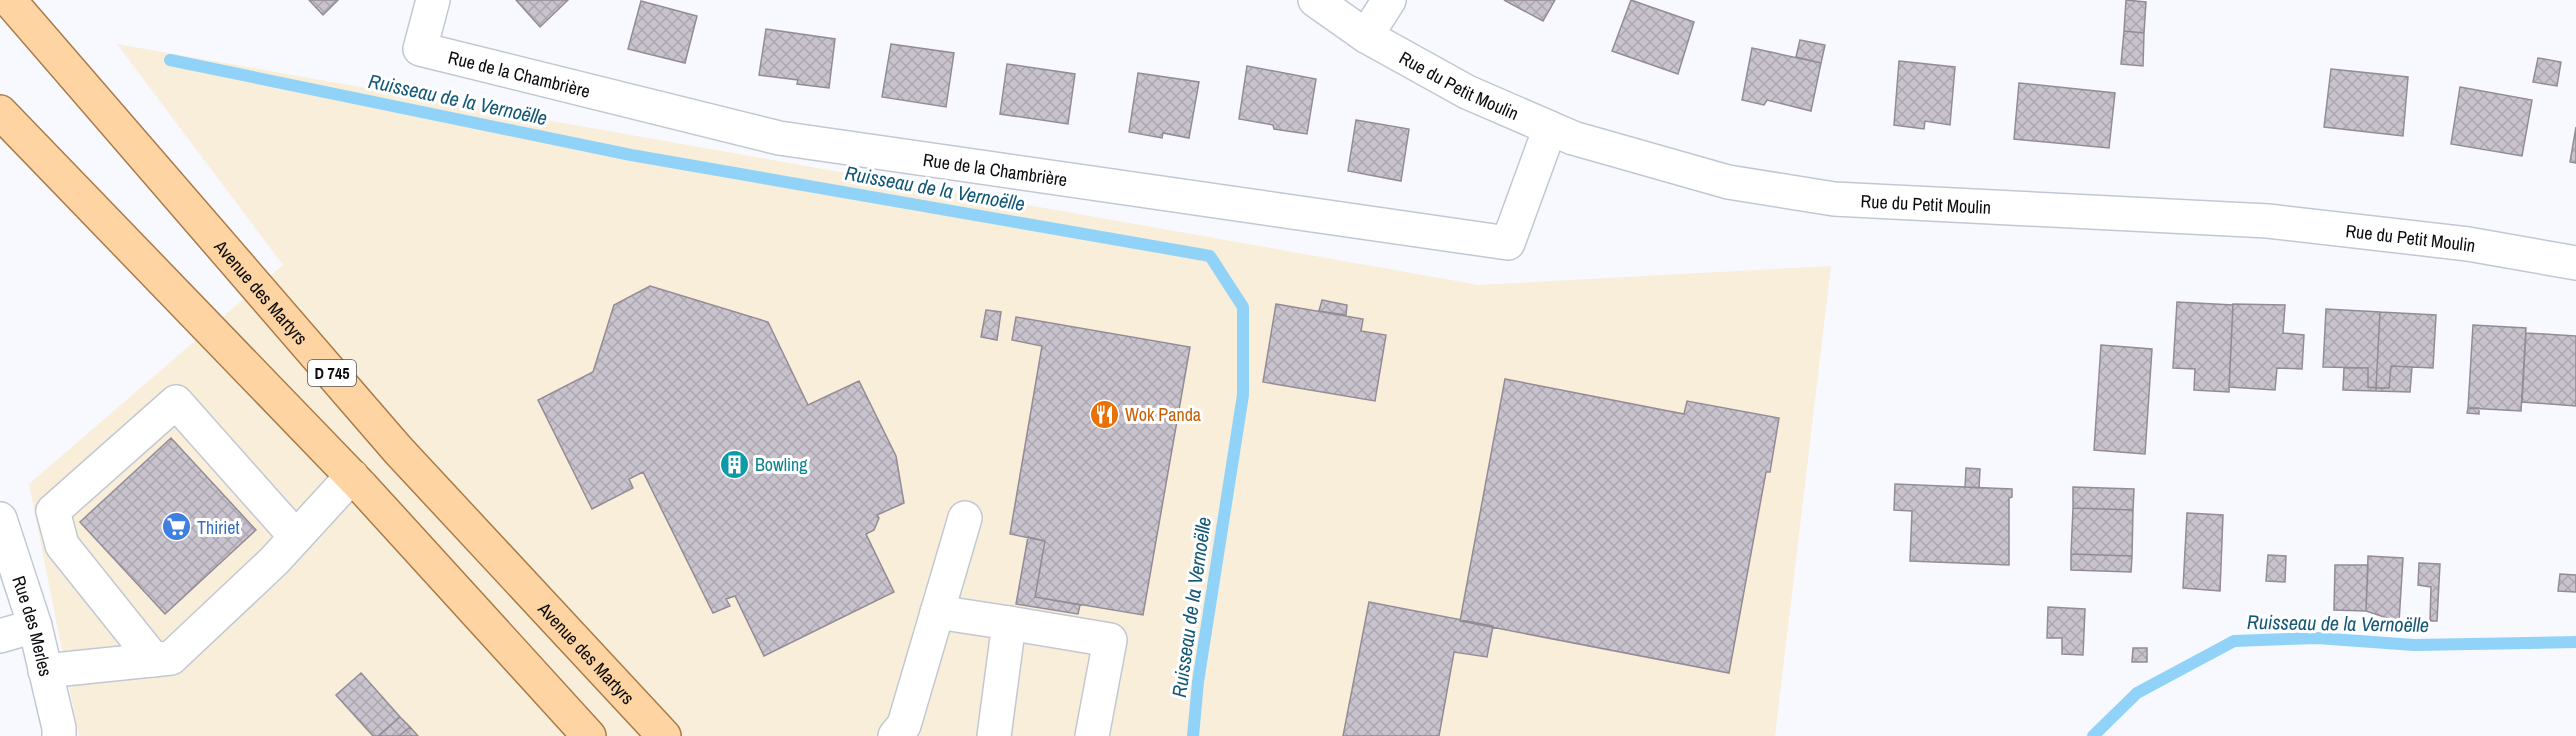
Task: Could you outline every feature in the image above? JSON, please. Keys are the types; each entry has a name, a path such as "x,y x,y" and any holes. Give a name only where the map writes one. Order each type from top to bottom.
{"main road":[{"name":"Avenue des Martyrs","path":"9,0 398,450 664,736"},
{"path":"2,117 352,476 590,736"}],"street":[{"name":"Rue de la Chambrière","path":"433,0 420,49 779,138 1508,243 1550,128"},
{"name":"Rue du Petit Moulin","path":"1315,0 1366,36 1467,92 1573,138 1728,182 1834,199 2268,221 2468,244 2576,263"},
{"path":"1366,36 1389,0"},
{"path":"154,660 62,544 53,511 177,402 296,537"},
{"path":"45,671 171,658 296,537 352,476"},
{"path":"895,736 904,725 965,518"},
{"name":"Rue des Merles","path":"0,519 35,626 59,736"},
{"path":"937,612 1110,640 1092,736"},
{"path":"994,736 1009,622"},
{"path":"0,636 35,626"}],"shaded area":[{"path":"117,44 1479,285 1831,266 1775,736 79,736 29,484 283,265"}],"building":[{"path":"309,0 338,0 323,15"},
{"path":"516,0 568,0 540,27"},
{"path":"1504,0 1555,0 1543,21"},
{"path":"1631,0 1694,22 1678,74 1612,51"},
{"path":"2126,0 2146,2 2144,33 2124,31"},
{"path":"641,1 697,16 685,63 628,49"},
{"path":"766,29 835,39 829,88 797,84 798,80 759,75"},
{"path":"2124,31 2144,33 2143,66 2121,64"},
{"path":"1800,40 1825,45 1821,63 1796,57"},
{"path":"891,44 954,53 946,107 882,97"},
{"path":"1752,48 1821,63 1811,111 1767,100 1764,105 1742,100"},
{"path":"2538,58 2561,62 2557,86 2533,82"},
{"path":"1899,61 1955,67 1950,125 1925,121 1924,129 1894,125"},
{"path":"1007,64 1075,74 1068,124 1000,114"},
{"path":"1247,66 1316,79 1307,134 1274,129 1273,125 1239,119"},
{"path":"2331,69 2408,77 2403,136 2324,127"},
{"path":"1138,73 1199,82 1189,138 1163,133 1162,138 1129,132"},
{"path":"2019,83 2115,93 2109,148 2014,139"},
{"path":"2460,87 2532,100 2522,156 2451,144"},
{"path":"1356,120 1409,129 1401,181 1348,171"},
{"path":"2576,127 2576,163 2570,162"},
{"name":"Bowling","path":"650,286 768,322 808,405 859,381 896,456 904,503 877,515 879,518 874,530 866,534 894,592 764,656 735,596 726,599 730,606 713,613 643,472 629,479 633,488 592,509 538,400 593,372 614,305"},
{"path":"1322,300 1347,305 1346,315 1319,311"},
{"path":"2177,302 2233,305 2229,392 2194,390 2195,369 2173,368"},
{"path":"1276,304 1363,319 1361,331 1386,335 1375,401 1263,382"},
{"path":"2233,304 2285,305 2283,333 2304,335 2302,369 2277,368 2275,390 2229,387"},
{"path":"2326,309 2380,312 2376,388 2368,387 2368,368 2323,367"},
{"path":"986,310 1001,312 997,340 981,337"},
{"path":"2380,312 2436,315 2433,368 2391,366 2389,388 2376,388"},
{"name":"Wok Panda","path":"1016,317 1190,347 1143,615 1035,597 1045,541 1010,534 1042,346 1012,340"},
{"path":"2473,325 2526,328 2521,411 2468,408"},
{"path":"2526,333 2576,336 2576,406 2522,402"},
{"path":"2101,345 2152,349 2145,454 2094,450"},
{"path":"2391,366 2412,367 2410,392 2376,391 2376,388 2389,388"},
{"path":"2344,368 2368,368 2368,387 2376,388 2376,391 2343,390"},
{"path":"1505,379 1684,414 1687,401 1779,418 1770,472 1766,472 1729,673 1460,621"},
{"path":"2468,408 2479,408 2479,414 2467,413"},
{"path":"171,438 256,530 165,614 80,522"},
{"path":"1966,468 1980,469 1979,488 1965,487"},
{"path":"1895,484 2012,489 2012,497 2009,498 2009,565 1910,561 1912,511 1894,510"},
{"path":"2073,487 2134,489 2133,510 2073,508"},
{"path":"2073,508 2133,510 2132,556 2071,554"},
{"path":"2187,513 2223,515 2220,591 2183,588"},
{"path":"1028,537 1045,541 1035,597 1080,605 1078,614 1016,604"},
{"path":"2071,554 2132,556 2131,572 2071,570"},
{"path":"2268,555 2286,556 2285,582 2266,581"},
{"path":"2368,556 2403,558 2399,622 2366,611"},
{"path":"2419,563 2440,564 2437,621 2430,621 2431,587 2418,585"},
{"path":"2335,565 2368,565 2366,611 2334,610"},
{"path":"2560,574 2576,575 2576,592 2558,591"},
{"path":"1369,602 1493,626 1487,657 1454,652 1439,736 1343,736"},
{"path":"2048,607 2085,609 2083,655 2062,654 2062,638 2047,638"},
{"path":"2133,648 2147,648 2147,662 2132,662"},
{"path":"361,673 400,717 378,736 373,736 336,695"},
{"path":"400,717 410,727 399,736 378,736"},
{"path":"410,727 418,736 399,736"}],"waterway":[{"name":"Ruisseau de la Vernoëlle","path":"170,60 631,155 1210,256 1243,307 1243,395 1198,682 1193,736"},
{"name":"Ruisseau de la Vernoëlle","path":"2093,736 2137,693 2234,641 2317,638 2414,645 2576,642"}],"place":[{"name":"Wok Panda","path":"1104,414"},
{"name":"Bowling","path":"734,464"},
{"name":"Thiriet","path":"176,527"}]}
